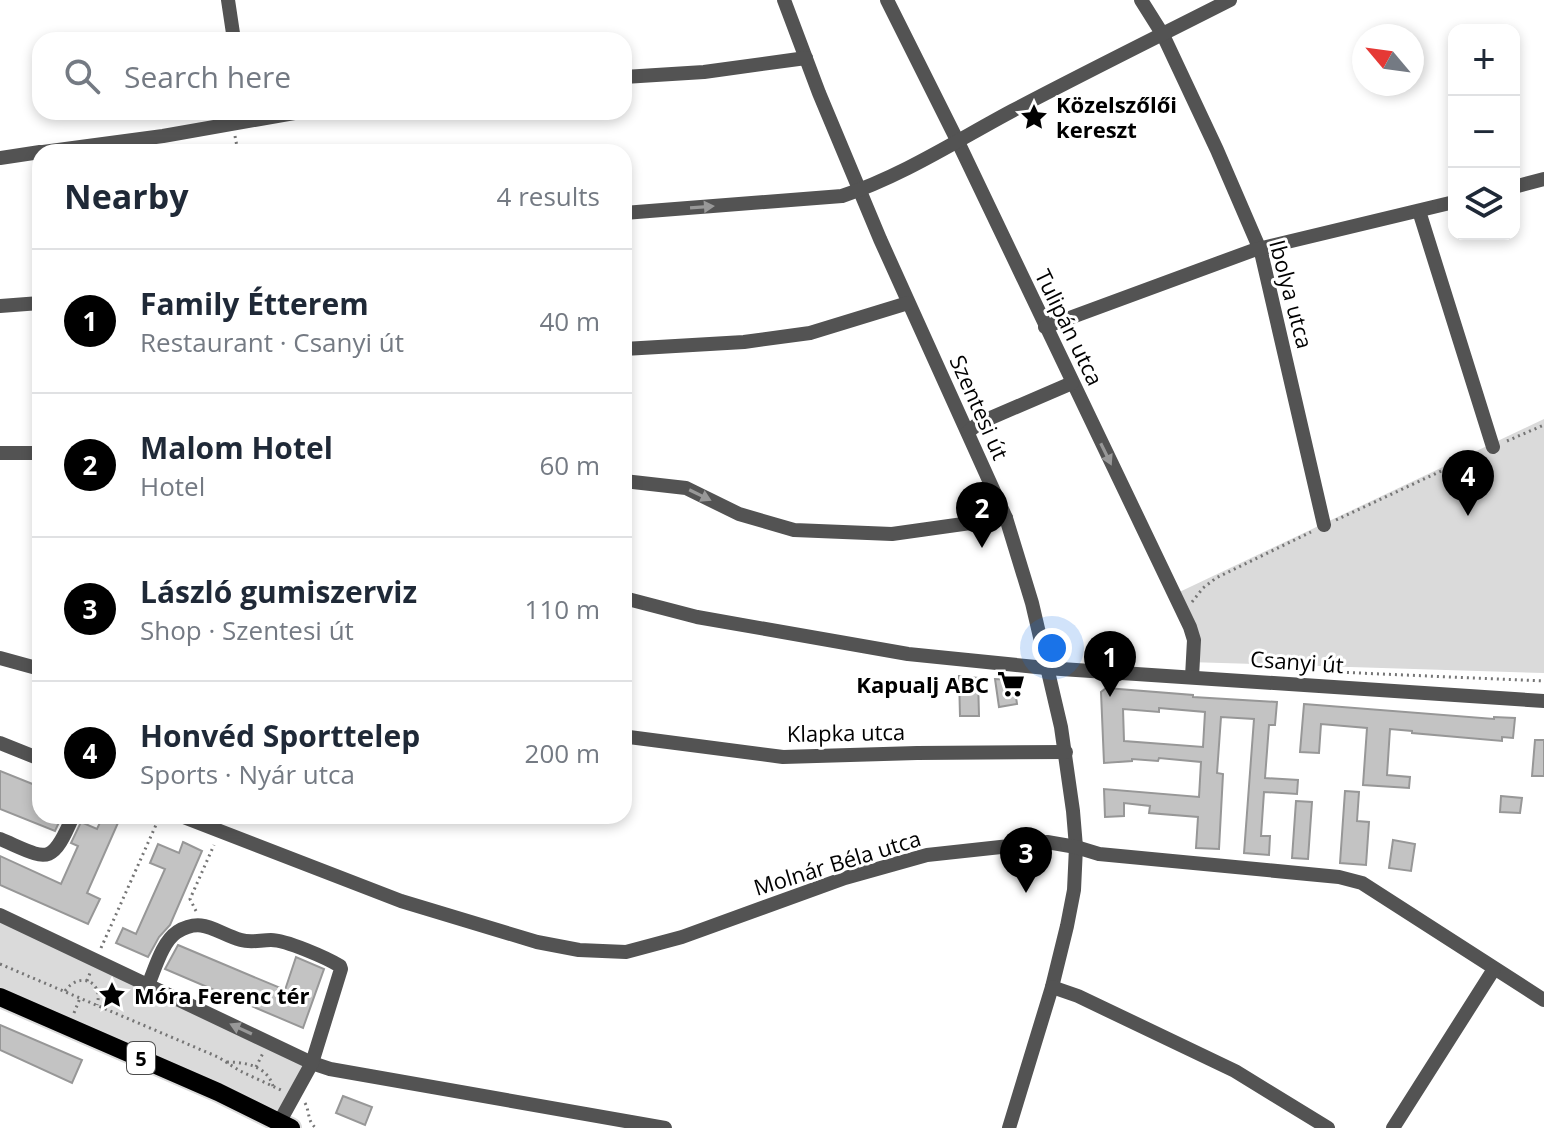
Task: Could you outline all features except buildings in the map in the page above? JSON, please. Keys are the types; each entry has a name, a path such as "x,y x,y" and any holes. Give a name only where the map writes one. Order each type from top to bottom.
{"main road":[{"name":"5","path":"0,997 205,1086 287,1126"}],"street":[{"path":"228,0 233,32"},
{"name":"Szentesi út","path":"784,0 908,303 1006,518 1032,603 1066,752 1076,847 1072,902 1052,987 1009,1128"},
{"name":"Tulipán utca","path":"887,0 1185,616 1194,640 1192,677"},
{"name":"Ibolya utca","path":"1141,0 1163,35 1259,249 1324,525"},
{"path":"632,212 842,196 860,190 1230,0"},
{"path":"632,76 704,72 806,58"},
{"path":"102,144 163,136 231,120"},
{"path":"0,158 32,153"},
{"path":"1520,185 1544,179"},
{"path":"1045,327 1259,249 1448,204"},
{"path":"1419,211 1493,447"},
{"path":"632,349 744,342 810,333 908,303"},
{"path":"0,306 32,304"},
{"path":"968,432 979,423 1072,383"},
{"path":"0,453 32,453"},
{"path":"632,482 686,488 739,514 794,530 892,534 1006,518"},
{"name":"Csanyi út","path":"632,600 697,617 908,654 1046,668 1544,701"},
{"path":"0,658 32,667"},
{"name":"Klapka utca","path":"632,737 783,757 1066,752"},
{"path":"0,743 32,756"},
{"path":"0,839 32,853 48,854 61,844 70,824"},
{"name":"Molnár Béla utca","path":"202,824 401,901 537,942 579,950 626,952 682,937 845,878 927,855 1047,842 1099,854 1339,877 1362,883 1544,1000"},
{"path":"0,915 330,1069 665,1128"},
{"path":"148,985 168,941 192,925 204,925 241,940 283,942 340,966 312,1063 287,1126"},
{"path":"1393,1128 1494,969"},
{"path":"1052,987 1078,996 1235,1071 1328,1128"}],"path":[{"path":"1185,616 1203,588 1216,578 1544,425"},
{"path":"96,960 156,824"},
{"path":"204,925 190,899 220,831"},
{"path":"0,964 227,1062 287,1093"},
{"path":"65,992 74,982 90,982 99,994 97,1005"},
{"path":"227,1062 247,1063 256,1067 265,1072 273,1086"},
{"path":"300,1099 306,1103 309,1119 316,1128"}],"shaded area":[{"path":"1544,419 1544,673 1188,662 1190,640 1171,596"},
{"path":"0,915 311,1063 279,1120 0,995"}],"place":[{"name":"Közelszőlői kereszt","path":"1034,117"},
{"name":"Honvéd Sporttelep","path":"1468,516"},
{"name":"Malom Hotel","path":"982,548"},
{"name":"Kapualj ABC","path":"1011,684"},
{"name":"Family Étterem","path":"1110,697"},
{"name":"László gumiszerviz","path":"1026,893"},
{"name":"Móra Ferenc tér","path":"112,995"}]}
